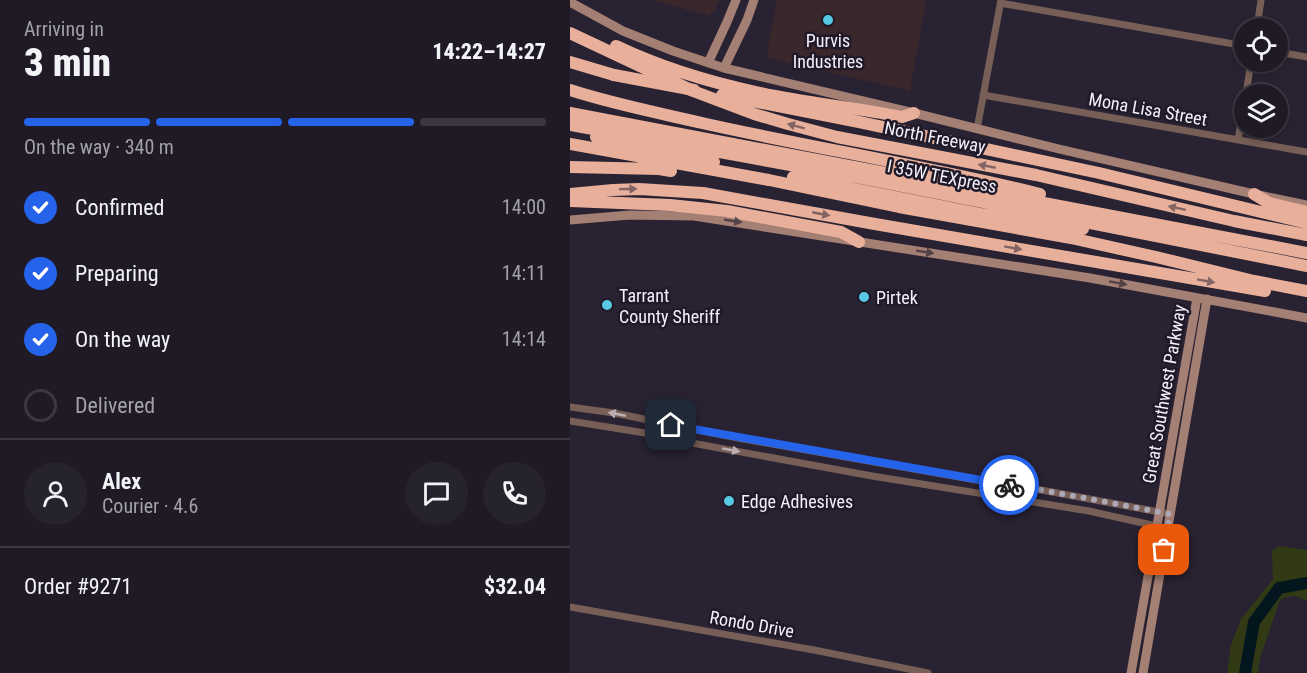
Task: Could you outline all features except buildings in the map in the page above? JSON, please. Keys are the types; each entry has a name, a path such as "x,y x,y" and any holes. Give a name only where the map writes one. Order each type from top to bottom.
{"highway":[{"name":"North Freeway","path":"570,33 693,91 788,124 837,137 1036,176 1307,235"},
{"path":"585,41 606,42 675,70 757,92 902,117 914,113"},
{"path":"570,62 614,75"},
{"path":"570,68 859,122 1110,176 1307,223"},
{"path":"570,90 627,106 765,137 993,183 1082,204 1101,214"},
{"name":"I 35W TEXpress","path":"570,113 1307,253"},
{"path":"570,126 593,136 659,151 980,214 1088,230 1226,255 1236,252"},
{"name":"I 35W TEXpress","path":"570,126 883,183 1307,266"},
{"path":"570,144 1071,238 1254,281 1307,291"},
{"path":"570,168 659,169 812,194 828,193"},
{"path":"570,194 639,189 703,193 1307,298"},
{"path":"1254,194 1269,203 1307,212"},
{"path":"570,201 670,205 727,211 841,232 859,242"}],"main road":[{"path":"708,63 736,0"},
{"path":"724,68 754,0"},
{"name":"North Freeway","path":"570,2 623,31 724,68 1059,149 1307,205"},
{"path":"570,220 638,214 694,216 1070,274 1307,318"},
{"name":"Great Southwest Parkway","path":"1131,673 1157,526 1202,298"},
{"name":"Great Southwest Parkway","path":"1143,673 1168,528 1202,298"}],"street":[{"path":"1258,18 1261,0"},
{"path":"977,129 1000,2 1234,44"},
{"path":"1288,53 1307,57"},
{"name":"Mona Lisa Street","path":"983,95 1307,152"},
{"path":"570,407 614,413 1170,514"},
{"path":"570,421 872,476 1089,511 1168,528"},
{"path":"670,439 671,425"},
{"path":"800,462 803,449"},
{"path":"1035,503 1036,489"},
{"name":"Rondo Drive","path":"570,607 814,650 928,673"}],"shaded area":[{"path":"653,0 720,0 708,16"},
{"path":"777,0 926,0 910,91 768,58 767,52"}],"green space":[{"path":"1280,546 1307,550 1307,601 1294,596 1280,600 1260,658 1258,673 1227,673 1231,645 1241,619 1273,579 1272,551"}],"waterway":[{"path":"1245,673 1254,622 1279,588 1307,583"}],"way so far":[{"path":"1009,485 1170,514 1164,550"}],"place":[{"name":"Purvis Industries","path":"828,20"},
{"name":"Pirtek","path":"864,297"},
{"name":"Tarrant County Sheriff","path":"607,305"},
{"name":"Edge Adhesives","path":"729,501"}],"route":[{"path":"671,425 1009,485"}]}
